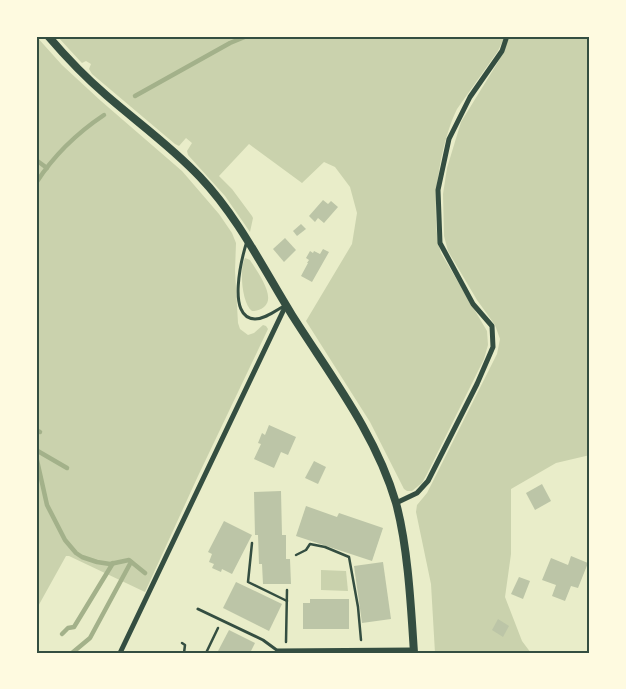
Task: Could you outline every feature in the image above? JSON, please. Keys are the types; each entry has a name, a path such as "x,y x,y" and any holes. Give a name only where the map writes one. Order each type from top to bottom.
{"street":[{"path":"48,36 86,77 171,149 202,178 224,206 353,410 382,463 396,503 405,556 414,651 278,651"},
{"path":"396,503 418,493 428,481 477,384 493,347 492,326 473,304 440,243 438,190 449,138 470,97 502,51 507,36"},
{"path":"120,653 286,305"}],"lane":[{"path":"247,241 238,276 238,294 244,313 250,318 263,318 286,305"},
{"path":"198,609 264,640 278,651"}],"path":[{"path":"252,543 248,582 287,601"},
{"path":"296,555 306,550 310,544 325,547 348,557 358,607 362,650"},
{"path":"285,651 287,590"},
{"path":"206,653 222,620"},
{"path":"182,643 185,645 184,653"}],"green space":[{"path":"36,36 62,65 182,171 219,214 232,233 236,243 235,271 240,329 248,335 254,333 263,325 268,329 145,592 66,556 36,610"},
{"path":"57,36 505,36 498,51 457,109 445,142 436,200 436,219 441,253 487,331 488,345 484,359 427,474 422,483 412,491 404,489 370,422 306,321 352,244 357,213 350,187 335,167 324,162 302,183 249,144 219,176 232,189 252,216 250,232 225,196 188,155 187,151 192,143 186,138 179,146 175,144 92,74 89,69 91,64 86,61 82,63"},
{"path":"510,36 590,36 590,455 556,463 511,489 511,554 505,597 522,641 531,653 435,653 431,584 416,512 417,505 427,493 497,354 500,339 495,325 477,300 448,251 444,236 443,194 447,168 461,122 498,62"},
{"path":"245,258 250,260 267,290 267,303 257,311 252,311 249,307 242,286 242,270"},
{"path":"321,570 346,571 348,591 321,590"}],"building":[{"path":"323,200 328,204 331,201 338,207 324,223 318,218 315,222 309,216"},
{"path":"301,224 306,229 297,236 293,231"},
{"path":"285,238 296,250 284,262 273,249"},
{"path":"323,249 329,252 312,282 301,276 308,263 309,260 306,258 310,251 320,254"},
{"path":"269,425 296,437 288,455 281,452 274,468 254,459 261,444 258,443 262,433 265,435"},
{"path":"314,461 326,467 318,484 305,478"},
{"path":"542,484 551,501 535,510 526,493"},
{"path":"281,491 282,535 286,535 286,559 290,559 291,584 263,584 262,564 259,564 258,535 255,535 254,492"},
{"path":"306,506 337,517 339,513 383,528 372,561 296,536"},
{"path":"224,521 252,535 232,574 222,569 221,572 212,568 214,564 209,562 212,554 208,552"},
{"path":"571,556 588,563 578,588 571,586 565,601 552,596 556,585 542,580 551,558 568,565"},
{"path":"383,562 391,619 362,623 354,566"},
{"path":"519,577 530,581 523,599 511,594"},
{"path":"236,582 282,604 269,631 223,608"},
{"path":"310,599 349,599 349,629 303,629 303,603 310,603"},
{"path":"498,619 509,626 503,637 492,630"},
{"path":"229,630 255,643 250,653 217,653"}],"waterway":[{"path":"135,96 230,43 247,36"},
{"path":"36,183 50,163 67,145 104,115"},
{"path":"36,160 47,168"},
{"path":"36,430 40,432"},
{"path":"36,450 67,468"},
{"path":"36,456 47,505 65,540 76,553 97,562 110,564 129,560 145,573"},
{"path":"72,653 90,638 131,562"},
{"path":"62,634 68,628 74,627 113,563"}]}
